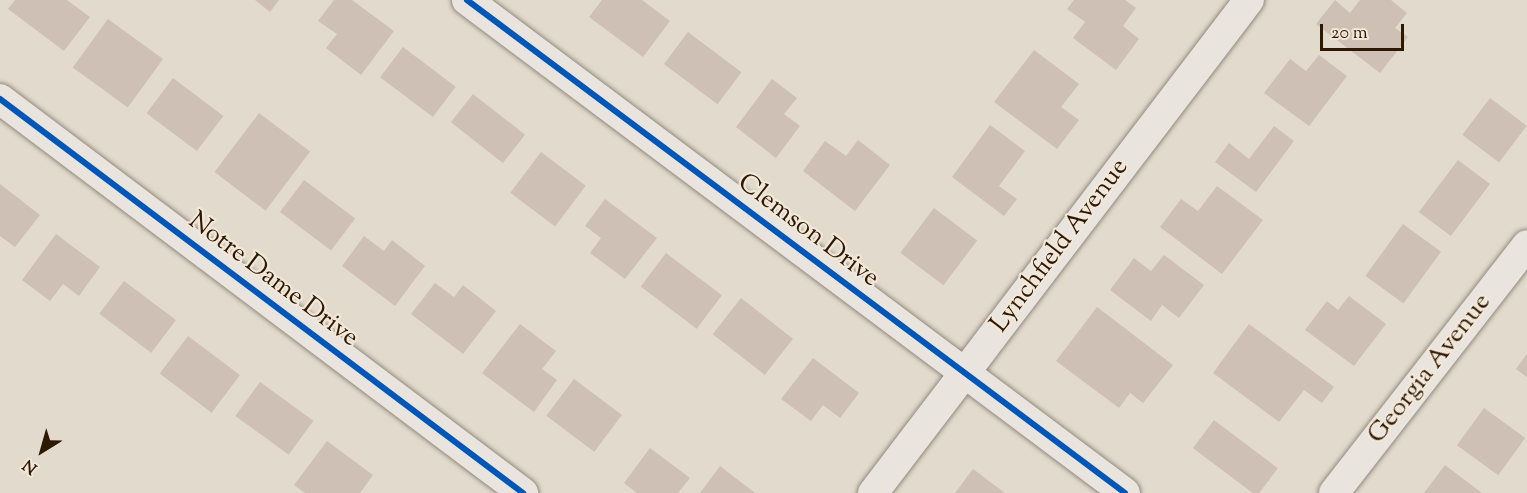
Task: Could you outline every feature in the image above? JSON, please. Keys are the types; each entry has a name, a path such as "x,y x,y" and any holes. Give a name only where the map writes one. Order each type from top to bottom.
{"street":[{"name":"Clemson Drive","path":"467,0 1125,493"},
{"name":"Lynchfield Avenue","path":"873,493 1249,0"},
{"name":"Notre Dame Drive","path":"0,99 523,493"},
{"name":"Georgia Avenue","path":"1334,493 1527,245"}],"building":[{"path":"15,0 67,0 90,17 64,51 8,9"},
{"path":"255,0 279,0 270,12"},
{"path":"334,0 352,0 394,31 361,75 326,48 337,34 318,21"},
{"path":"602,0 642,0 670,21 643,57 589,17"},
{"path":"1074,0 1125,0 1136,8 1123,26 1139,39 1116,70 1073,38 1085,22 1067,9"},
{"path":"1335,0 1350,13 1360,0 1391,0 1407,13 1395,28 1408,37 1380,73 1316,24"},
{"path":"108,19 163,59 128,108 73,68"},
{"path":"688,32 742,72 717,104 664,64"},
{"path":"403,47 456,87 433,117 380,77"},
{"path":"1034,50 1079,84 1061,107 1079,120 1057,149 994,102"},
{"path":"1319,55 1347,76 1309,126 1264,93 1290,59 1306,71"},
{"path":"173,78 223,116 197,151 147,113"},
{"path":"772,79 797,98 784,114 800,126 776,158 736,127"},
{"path":"473,94 525,135 503,163 451,122"},
{"path":"1490,98 1527,126 1499,162 1462,135"},
{"path":"259,113 310,152 266,211 214,172"},
{"path":"990,125 1025,151 999,186 1017,199 1004,216 952,177"},
{"path":"1274,126 1294,141 1256,192 1215,162 1229,143 1249,159"},
{"path":"858,140 890,165 855,211 803,171 825,141 846,156"},
{"path":"541,152 586,186 555,226 510,193"},
{"path":"1458,160 1490,184 1451,236 1419,212"},
{"path":"304,180 355,219 331,250 280,212"},
{"path":"0,184 40,215 15,247 0,236"},
{"path":"1217,186 1263,220 1222,274 1160,227 1181,199 1198,211"},
{"path":"605,199 657,238 625,279 590,253 601,238 585,226"},
{"path":"934,208 977,240 943,285 900,253"},
{"path":"1403,224 1441,252 1403,303 1365,276"},
{"path":"56,234 100,267 79,296 63,284 50,301 22,280"},
{"path":"364,236 384,251 392,240 425,266 395,306 342,266"},
{"path":"666,253 722,295 697,329 641,287"},
{"path":"1164,255 1204,285 1179,318 1162,305 1151,321 1110,290 1134,258 1151,271"},
{"path":"124,281 176,320 151,353 99,314"},
{"path":"435,283 454,297 463,285 496,311 463,354 411,314"},
{"path":"1349,296 1386,324 1354,366 1305,330 1327,301 1338,310"},
{"path":"741,298 793,339 765,375 713,334"},
{"path":"1097,307 1173,365 1143,403 1130,393 1119,408 1056,361"},
{"path":"520,324 556,351 542,369 557,380 534,412 482,373"},
{"path":"1249,324 1334,387 1322,403 1304,390 1279,422 1213,373"},
{"path":"188,336 240,375 212,413 160,374"},
{"path":"1527,354 1527,377 1516,369"},
{"path":"813,358 859,393 840,418 823,405 811,421 781,399"},
{"path":"574,379 622,415 594,452 546,416"},
{"path":"260,382 313,421 289,455 235,416"},
{"path":"1484,408 1525,438 1498,475 1457,445"},
{"path":"1214,420 1278,468 1259,493 1253,493 1193,448"},
{"path":"327,441 373,475 360,493 305,493 294,485"},
{"path":"650,448 690,478 678,493 637,493 624,483"},
{"path":"1445,465 1482,493 1424,493"},
{"path":"720,466 755,493 700,493"},
{"path":"973,469 1005,493 955,493"}],"cycle path":[{"path":"467,0 1125,493"},
{"path":"0,99 523,493"}]}
